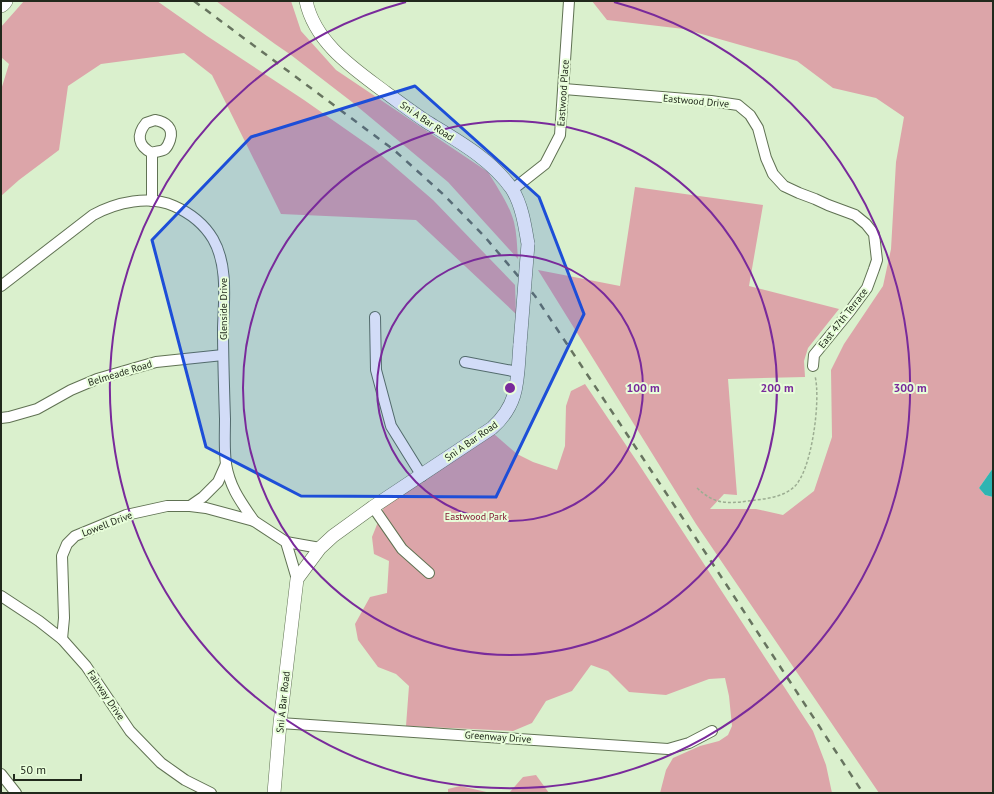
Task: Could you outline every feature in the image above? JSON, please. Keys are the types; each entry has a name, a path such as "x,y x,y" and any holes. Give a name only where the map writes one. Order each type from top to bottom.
{"highway":[{"path":"1,4 4,1"}],"street":[{"name":"Sni A Bar Road","path":"274,793 280,723 297,579 320,548 334,536 373,507 422,476 492,428 502,419 509,409 514,398 518,372 528,244 524,217 512,190 491,165 463,144 424,120 348,65 323,39 308,12 306,1"},
{"name":"Eastwood Place","path":"512,190 545,164 560,135 569,1"},
{"name":"Eastwood Drive","path":"564,89 738,105 750,116 758,128 766,158 773,174 784,186 799,194 855,215 866,224 874,234 877,260 874,269"},
{"path":"152,153 152,201"},
{"name":"Glenside Drive","path":"1,286 93,215 106,208 122,203 152,201 170,204 187,212 201,223 213,240 219,256 224,279 223,355 226,464 234,490 254,521"},
{"name":"East 47th Terrace","path":"813,366 814,355 850,312 867,288 874,269"},
{"path":"375,317 376,370 391,426 422,476"},
{"name":"Belmeade Road","path":"1,418 37,409 71,390 97,379 156,362 223,355"},
{"path":"465,362 518,372"},
{"name":"Glenside Drive","path":"190,506 203,497 218,482 226,464"},
{"name":"Lowell Drive","path":"62,639 64,618 62,556 67,544 76,536 126,515 167,506 206,508 254,521 286,542 320,548"},
{"path":"373,507 402,549 429,573"},
{"path":"286,542 297,579"},
{"name":"Fairway Drive","path":"1,596 39,621 62,639 86,666 130,731 161,763 185,780 211,793"},
{"name":"Greenway Drive","path":"280,723 668,749 689,743 712,731"},
{"path":"1,774 16,793"}],"path":[{"path":"697,488 710,498 719,502 735,502 763,499 783,494 801,480 814,431 816,379 813,366"}],"highlighted area":[{"path":"415,86 539,197 584,314 496,497 301,496 206,447 152,240 251,137"}],"green space":[{"path":"24,1 157,1 374,149 433,200 515,285 516,314 416,220 281,214 212,75 184,53 101,64 68,86 59,150 19,180 1,196 1,90 9,64 1,57 1,27"},
{"path":"216,1 291,1 301,31 336,70 488,172 512,215 516,231 518,259 448,182 352,102 291,55"},
{"path":"592,1 993,1 993,468 979,488 985,495 993,497 993,793 879,793 696,524 538,270 620,286 635,187 763,205 749,286 839,309 808,348 804,361 805,377 728,379 737,495 724,494 710,509 756,509 783,515 814,491 832,437 831,370 844,344 883,286 891,249 896,162 904,117 876,98 833,88 797,61 684,29 607,20"},
{"name":"Eastwood Park","path":"585,384 813,731 826,765 832,793 660,793 666,770 673,758 700,746 719,741 728,735 732,726 729,696 725,678 709,679 666,695 629,692 608,671 591,665 572,691 546,701 532,723 513,731 406,726 409,686 396,674 378,667 358,640 355,624 370,597 387,593 389,561 374,554 372,537 384,507 494,434 517,454 533,462 557,470 565,446 566,406 571,391"},
{"path":"536,775 549,793 509,793 523,777"},
{"path":"460,786 491,793 448,793 448,789"}],"water":[{"path":"993,468 993,497 985,495 979,488"}],"railway":[{"path":"194,1 394,150 444,195 485,237 535,296 863,793"}]}
